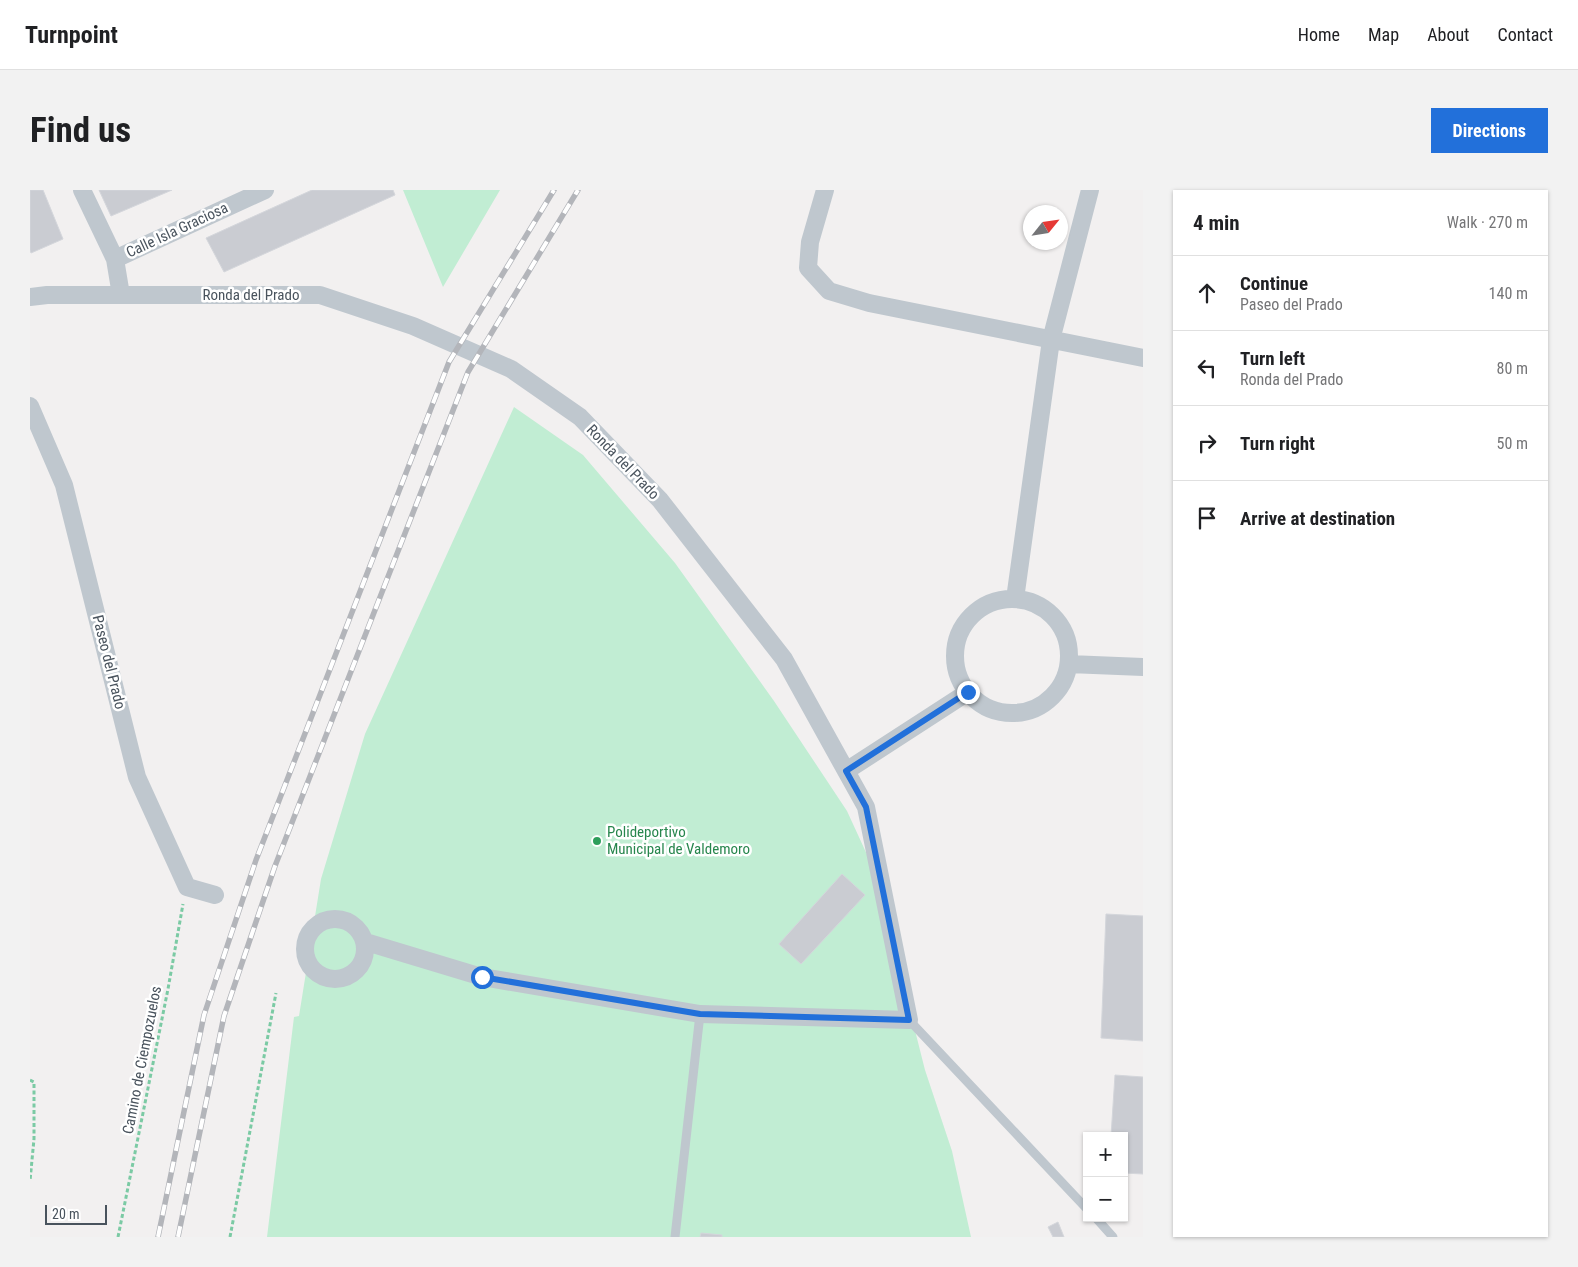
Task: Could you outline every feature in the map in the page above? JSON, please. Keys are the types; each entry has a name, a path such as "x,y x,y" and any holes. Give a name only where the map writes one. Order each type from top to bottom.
{"street":[{"path":"82,190 115,258 121,295"},
{"name":"Calle Isla Graciosa","path":"115,258 266,190"},
{"path":"825,190 810,242 808,268 829,291 869,303 1143,358"},
{"path":"1014,599 1051,340 1090,190"},
{"name":"Ronda del Prado","path":"30,297 47,295 320,295 413,326 511,369 580,417 660,500 784,659 866,807 909,1020"},
{"name":"Paseo del Prado","path":"30,406 64,485 138,777 187,887"},
{"path":"1014,599 1032,603 1048,612 1060,626 1068,644 1069,664 1064,682 1053,697 1037,708 1018,714 999,712 981,704 968,692 958,674 955,657 958,638 966,622 980,609 996,602 1014,599"},
{"path":"1069,664 1143,667"},
{"path":"846,771 968,692"},
{"path":"187,887 216,896"},
{"path":"366,942 482,977 700,1014 909,1020"}],"lane":[{"path":"675,1237 700,1014"},
{"path":"909,1020 1083,1205"},
{"path":"1100,1222 1113,1237"}],"path":[{"name":"Camino de Ciempozuelos","path":"118,1237 187,887"},
{"path":"230,1237 276,993"},
{"path":"30,1080 34,1082 34,1138 30,1181"}],"green space":[{"path":"403,190 500,190 443,287"},
{"name":"Polideportivo Municipal de Valdemoro","path":"514,407 583,455 675,563 774,701 847,811 875,872 925,1070 952,1151 971,1237 267,1237 294,1017 299,1016 321,879 365,734"}],"building":[{"path":"30,190 43,190 63,239 31,253 30,250"},
{"path":"99,190 172,190 111,216"},
{"path":"312,190 393,190 395,195 224,272 206,238"},
{"path":"842,874 865,895 801,964 779,944"},
{"path":"1106,914 1143,916 1143,1041 1101,1038"},
{"path":"1115,1075 1143,1077 1143,1174 1128,1173 1128,1132 1111,1132"},
{"path":"1058,1222 1064,1237 1053,1237 1048,1227"},
{"path":"701,1233 722,1235 722,1237 700,1237"}],"railway":[{"path":"158,1237 204,1015 256,860 449,362 554,190"},
{"path":"178,1237 224,1016 275,866 468,372 578,190"}],"place":[{"name":"Polideportivo Municipal de Valdemoro","path":"597,841"}],"route":[{"path":"482,977 700,1014 909,1020 866,807 846,771 968,692"}]}
